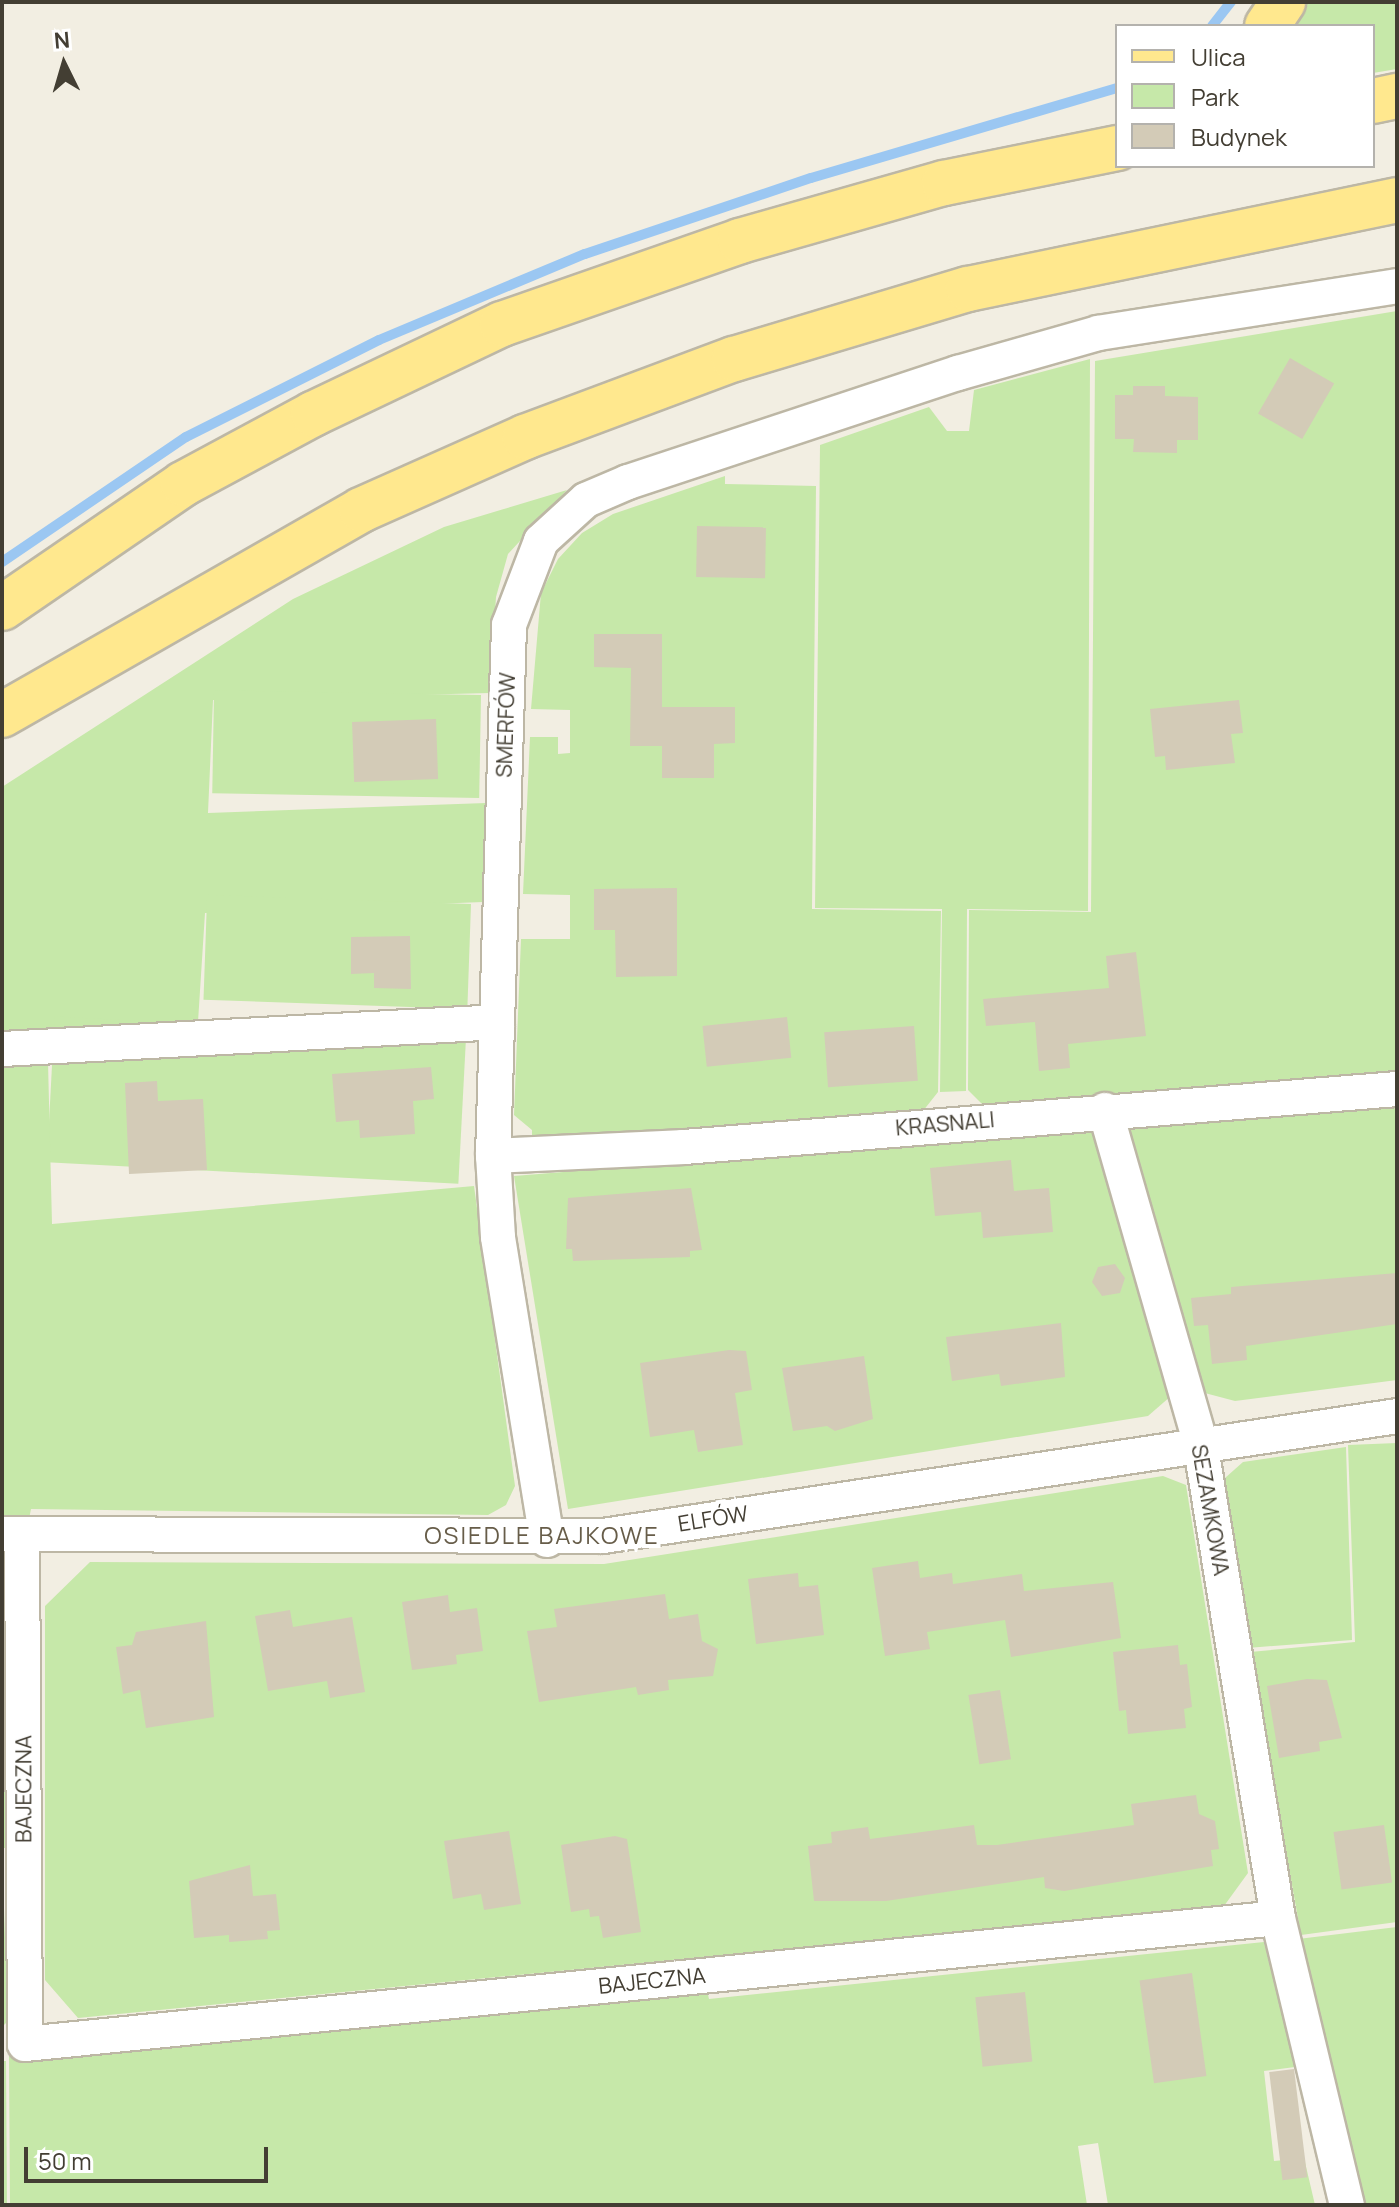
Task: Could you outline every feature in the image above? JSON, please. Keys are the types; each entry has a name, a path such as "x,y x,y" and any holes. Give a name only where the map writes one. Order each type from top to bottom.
{"main road":[{"path":"1268,24 1283,2"},
{"path":"1375,101 1397,96"},
{"path":"1048,161 1115,137"},
{"path":"2,608 183,484 313,414 502,324 740,241 1048,161 1115,148"},
{"path":"2,715 361,510 525,437 719,364 968,289 1397,200"}],"street":[{"name":"SMERFÓW","path":"547,1540 498,1237 493,1156 509,625 529,565 555,524 586,500 628,482 1098,333 1397,286"},
{"path":"2,1049 497,1022"},
{"name":"KRASNALI","path":"493,1156 684,1147 1105,1110 1397,1089"},
{"name":"SEZAMKOWA","path":"1105,1110 1200,1442 1278,1918 1347,2205"},
{"name":"ELFÓW","path":"12,1534 547,1540 1200,1442 1397,1416"},
{"name":"BAJECZNA","path":"12,1534 14,2045 1278,1918"}],"green space":[{"path":"1303,2 1397,2 1397,69 1375,73 1375,24 1290,24"},
{"path":"1397,311 1397,1070 986,1108 968,1090 969,910 1091,912 1095,361"},
{"path":"1090,359 1088,911 967,909 966,1091 940,1092 942,909 815,908 820,445 929,407 947,431 969,431 974,390"},
{"path":"725,476 725,484 816,486 812,909 941,911 938,1092 919,1116 532,1140 532,1130 514,1115 521,939 570,939 570,895 523,894 530,737 558,737 558,754 570,753 570,710 531,709 541,593 558,559 582,533 613,514"},
{"path":"567,490 508,554 496,597 490,693 213,700 208,813 486,803 483,902 205,913 198,1022 2,1031 2,787 293,599 444,527"},
{"path":"214,690 481,695 479,798 212,793"},
{"path":"207,895 471,904 467,1009 203,1000"},
{"path":"55,1016 466,1038 458,1184 47,1162"},
{"path":"48,1062 52,1224 474,1186 515,1486 506,1505 488,1515 31,1509 29,1519 2,1521 2,1064"},
{"path":"1397,1104 1397,1380 1235,1401 1201,1392 1126,1128"},
{"path":"1096,1129 1171,1396 1148,1416 568,1509 514,1176"},
{"path":"1397,1443 1397,1922 1301,1935 1250,1652 1355,1642 1348,1445"},
{"path":"1346,1447 1352,1640 1247,1648 1225,1478 1243,1462"},
{"path":"1163,1476 1186,1485 1248,1873 1224,1906 78,2018 45,1980 45,1606 90,1562 604,1564"},
{"path":"2,1560 11,1581 7,1848 2,1848"},
{"path":"2,1853 8,2021 2,2027"},
{"path":"1397,1927 1397,2205 1361,2205 1298,1939"},
{"path":"1264,1942 1295,2067 1264,2071 1274,2161 1304,2158 1315,2205 1108,2205 1098,2143 1078,2146 1087,2205 10,2205 9,2056 706,1986 709,1999"},
{"path":"2,2061 6,2061 7,2205 2,2205"}],"building":[{"path":"1290,358 1334,384 1302,439 1258,413"},
{"path":"1133,386 1165,386 1165,396 1198,397 1198,440 1177,440 1177,453 1133,452 1134,439 1115,439 1115,395 1133,395"},
{"path":"697,526 766,527 765,578 696,577"},
{"path":"594,634 662,634 662,707 735,707 735,743 714,744 714,778 662,778 662,746 630,746 631,668 594,667"},
{"path":"1239,700 1243,733 1231,734 1235,763 1166,770 1165,756 1155,757 1150,709"},
{"path":"436,719 438,779 354,782 352,722"},
{"path":"677,888 677,976 616,977 615,930 594,930 594,889"},
{"path":"410,936 411,989 374,988 374,973 351,974 351,937"},
{"path":"1136,952 1146,1036 1068,1044 1070,1068 1039,1071 1035,1022 986,1026 983,999 1109,988 1106,956"},
{"path":"787,1017 791,1058 707,1067 702,1026"},
{"path":"914,1026 918,1081 828,1087 824,1032"},
{"path":"431,1067 434,1099 413,1101 415,1134 360,1138 359,1120 336,1122 332,1074"},
{"path":"157,1081 158,1101 203,1099 207,1170 129,1174 125,1083"},
{"path":"1011,1160 1014,1191 1049,1188 1053,1232 983,1238 981,1212 935,1216 930,1168"},
{"path":"691,1188 702,1250 690,1251 690,1257 573,1261 572,1249 566,1249 568,1198"},
{"path":"1115,1264 1125,1278 1120,1293 1102,1296 1092,1282 1098,1267"},
{"path":"1397,1273 1397,1324 1246,1346 1247,1360 1212,1364 1208,1325 1194,1326 1191,1298 1231,1294 1231,1287"},
{"path":"1061,1323 1065,1377 1001,1386 999,1374 952,1381 946,1337"},
{"path":"729,1350 746,1351 752,1390 735,1393 743,1445 698,1452 694,1430 650,1437 640,1363"},
{"path":"864,1356 873,1419 835,1431 827,1426 793,1431 782,1368"},
{"path":"918,1561 920,1578 952,1573 953,1584 1022,1574 1024,1591 1113,1582 1121,1638 1011,1657 1005,1620 927,1632 930,1649 885,1656 872,1568"},
{"path":"798,1573 799,1587 818,1585 824,1635 756,1644 748,1579"},
{"path":"665,1594 669,1619 698,1614 702,1641 718,1649 713,1676 668,1680 669,1690 638,1695 636,1687 539,1702 527,1631 557,1627 554,1609"},
{"path":"448,1595 450,1612 477,1608 483,1651 456,1655 457,1664 412,1670 402,1602"},
{"path":"290,1610 293,1627 352,1617 365,1692 330,1698 327,1681 268,1691 255,1616"},
{"path":"206,1621 214,1717 146,1728 140,1690 123,1694 116,1647 132,1645 136,1632"},
{"path":"1178,1645 1180,1665 1187,1664 1192,1707 1184,1709 1186,1728 1128,1734 1126,1710 1119,1711 1113,1652"},
{"path":"1307,1679 1327,1680 1342,1738 1319,1742 1320,1751 1279,1758 1267,1686"},
{"path":"1000,1690 1011,1759 979,1764 968,1695"},
{"path":"1196,1795 1199,1814 1215,1821 1219,1849 1211,1850 1213,1866 1064,1891 1045,1888 1044,1877 886,1901 814,1901 808,1846 832,1843 831,1832 868,1827 870,1839 974,1825 977,1845 997,1845 1134,1825 1131,1804"},
{"path":"1384,1825 1392,1882 1342,1890 1333,1832"},
{"path":"509,1831 521,1904 484,1910 481,1894 453,1899 444,1841"},
{"path":"615,1836 627,1839 641,1932 603,1938 599,1916 590,1917 589,1909 571,1912 561,1845"},
{"path":"250,1865 253,1896 276,1894 280,1930 267,1931 268,1939 229,1942 229,1935 194,1938 189,1881"},
{"path":"1192,1973 1206,2076 1154,2083 1140,1980"},
{"path":"1025,1992 1032,2062 983,2067 975,1997"},
{"path":"1294,2069 1307,2177 1282,2180 1269,2072"}],"waterway":[{"path":"1214,24 1231,2"},
{"path":"2,562 186,437 379,340 585,254 811,178 1115,89"}],"district":[{"name":"OSIEDLE BAJKOWE","path":"542,1535"}]}
